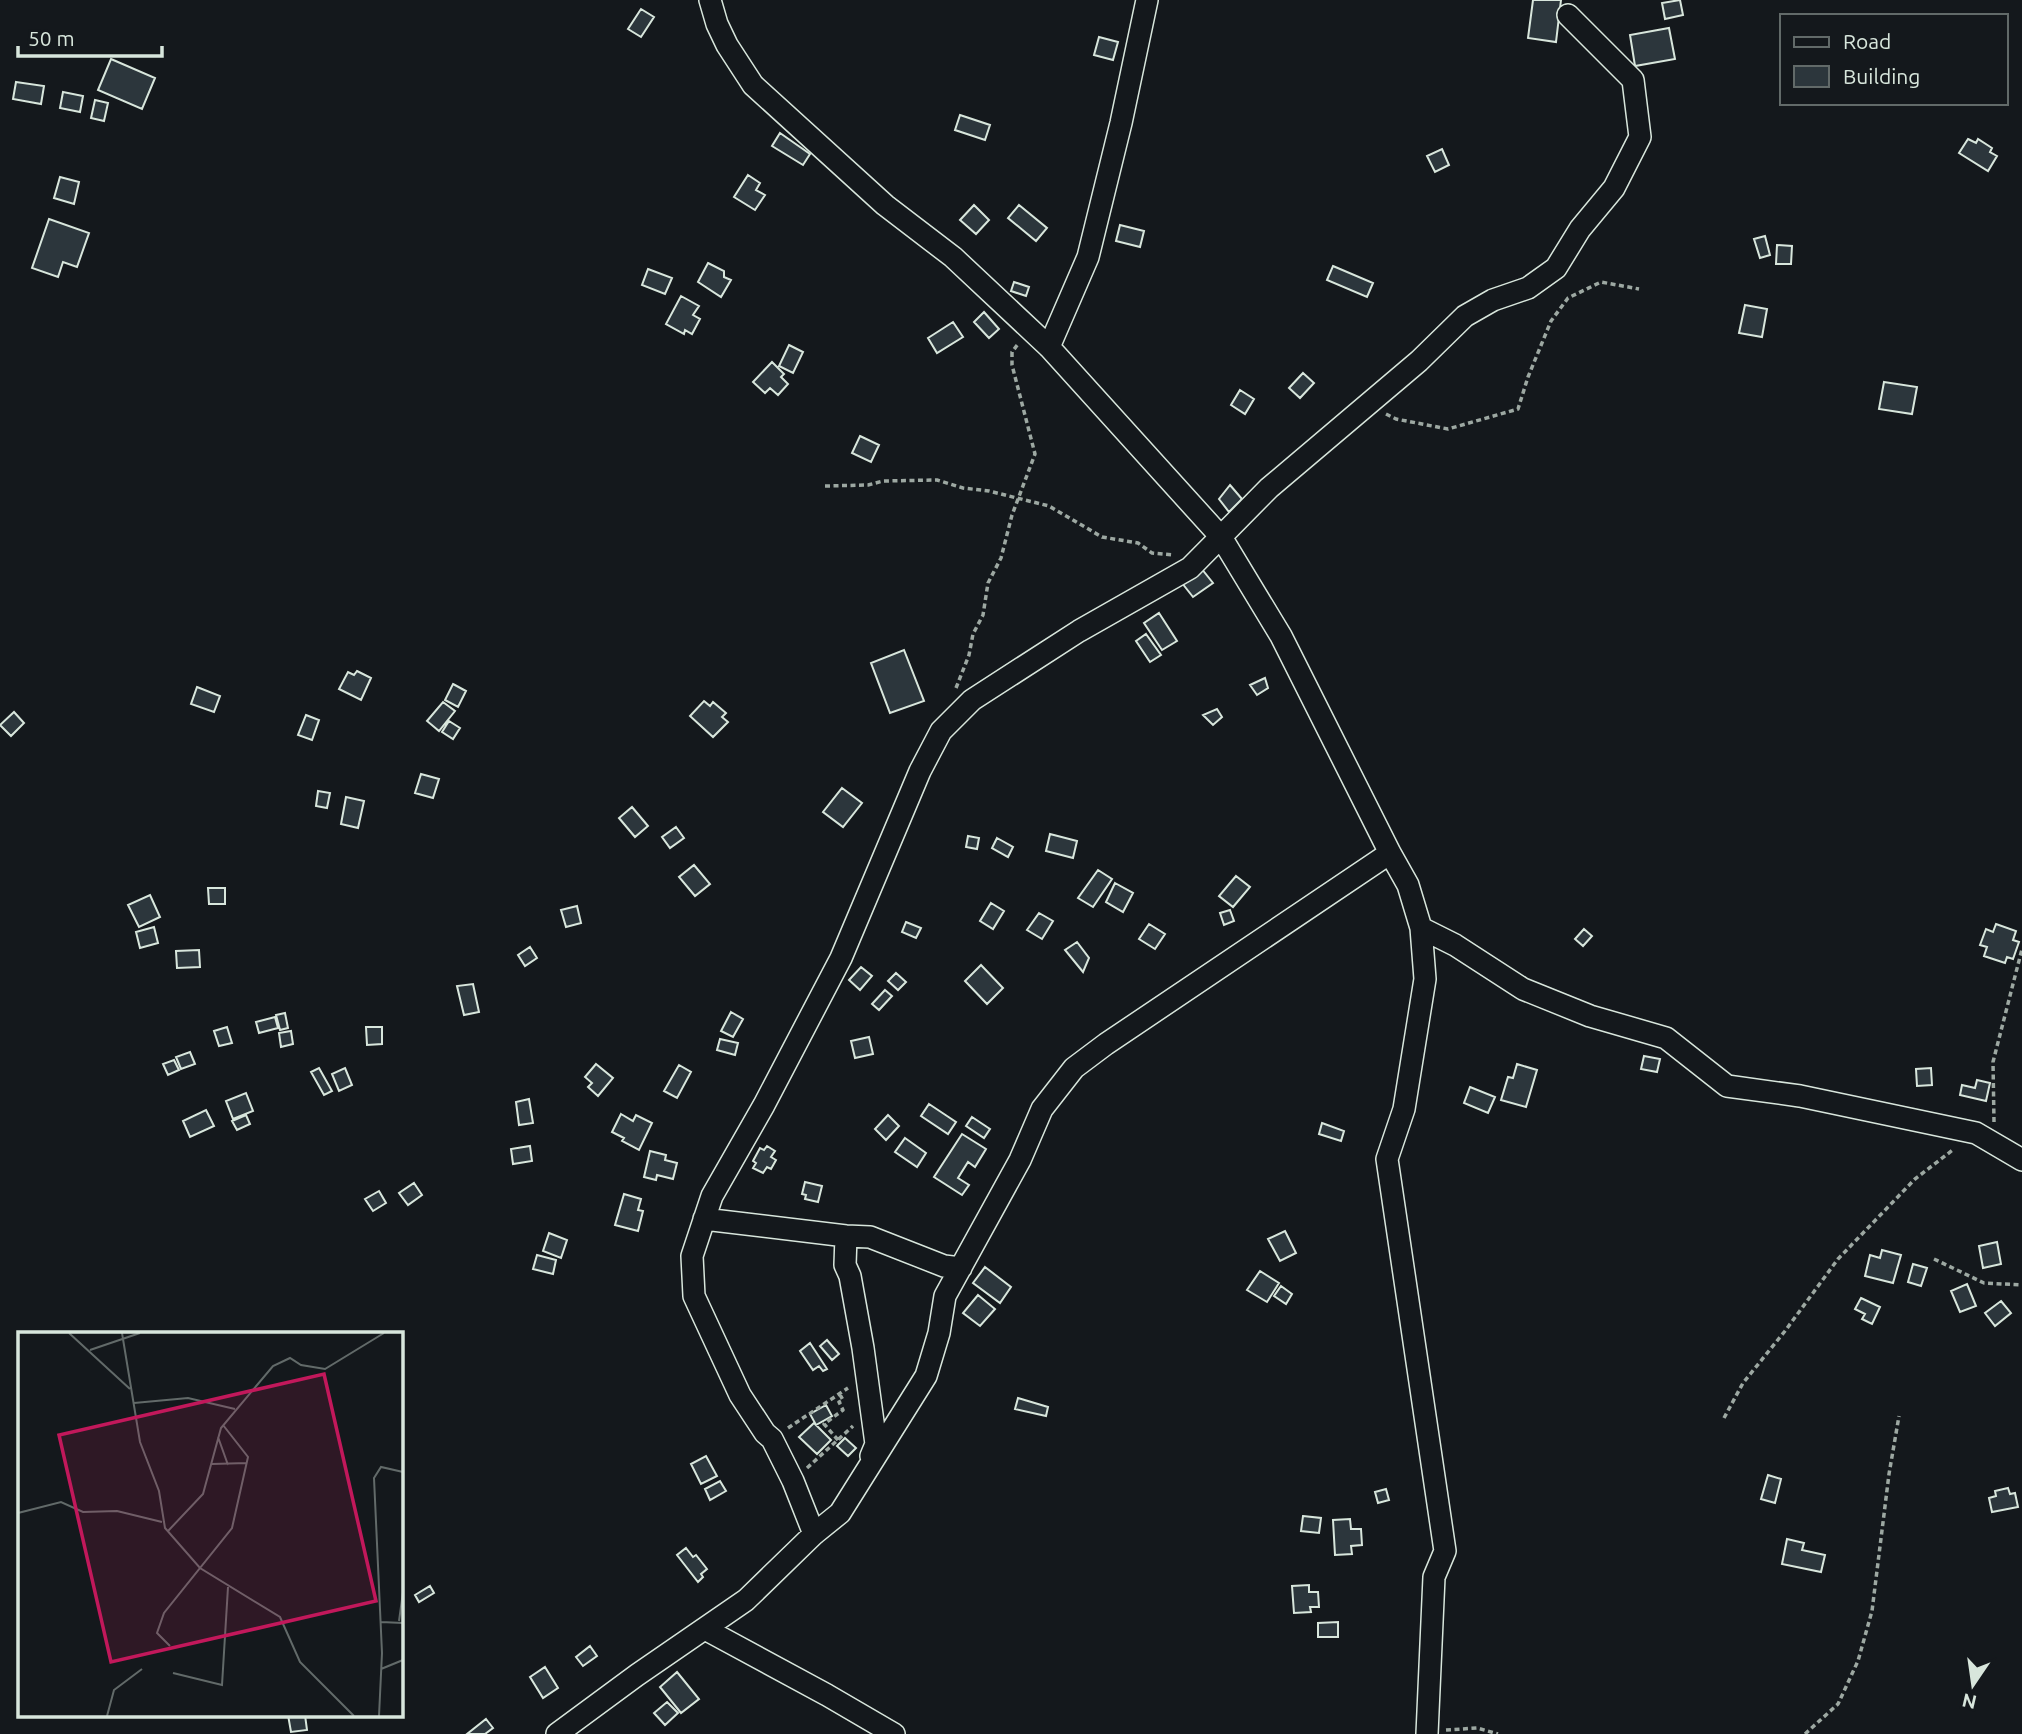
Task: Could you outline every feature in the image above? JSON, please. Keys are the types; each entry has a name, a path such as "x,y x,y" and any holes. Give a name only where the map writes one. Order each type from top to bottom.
{"street":[{"path":"710,0 727,45 753,85 885,205 953,257 1049,347 1221,537 1281,636 1408,885 1421,928 1425,979 1404,1109 1387,1159 1445,1551 1434,1577 1427,1733"},
{"path":"1049,347 1088,257 1121,123 1147,0"},
{"path":"814,1534 793,1481 772,1439 765,1433 740,1395 694,1296 692,1256 712,1196 764,1105 841,958 920,771 941,731 972,699 1079,631 1190,568 1269,488 1419,361 1465,316 1493,300 1528,288 1556,268 1580,229 1614,188 1640,137 1633,80 1568,15"},
{"path":"557,1734 746,1600 814,1534 840,1513 926,1376 939,1333 945,1296 1020,1160 1042,1109 1074,1068 1390,853"},
{"path":"1421,928 1455,945 1523,989 1590,1016 1666,1038 1727,1086 1800,1096 1976,1133 2022,1160"},
{"path":"704,1219 846,1237 870,1237 944,1266 961,1268"},
{"path":"846,1237 845,1265 850,1276 876,1444 867,1468"},
{"path":"705,1629 894,1734"}],"path":[{"path":"1365,405 1396,419 1448,429 1518,409 1550,321 1568,298 1601,282 1639,289"},
{"path":"961,711 952,697 969,654 972,634 983,615 988,583 1002,558 1012,515 1035,454 1012,365 1012,352 1030,329"},
{"path":"825,486 937,480 962,488 989,491 1049,506 1102,537 1138,543 1152,553 1196,561"},
{"path":"1994,1144 1993,1062 2022,949"},
{"path":"1724,1418 1743,1383 1838,1259 1915,1179 1976,1133"},
{"path":"1934,1259 1984,1283 2022,1285"},
{"path":"772,1439 867,1377"},
{"path":"838,1440 824,1424 843,1410 839,1402 843,1400 839,1393"},
{"path":"793,1481 871,1410"},
{"path":"1805,1734 1839,1704 1858,1661 1872,1611 1899,1416"},
{"path":"1427,1733 1477,1728 1498,1734"}],"building":[{"path":"1533,0 1561,0 1556,42 1528,38"},
{"path":"1680,0 1683,15 1665,19 1662,3"},
{"path":"641,9 654,17 641,37 628,29"},
{"path":"1669,28 1675,59 1635,66 1630,35"},
{"path":"1099,37 1118,42 1113,60 1094,55"},
{"path":"111,59 155,78 142,109 98,90"},
{"path":"16,82 44,86 41,104 13,99"},
{"path":"63,92 83,96 80,112 60,108"},
{"path":"95,100 108,103 104,121 91,118"},
{"path":"960,115 990,125 985,140 955,130"},
{"path":"780,133 810,154 803,165 772,146"},
{"path":"1968,139 1976,143 1978,139 1992,148 1990,152 1997,156 1988,171 1959,153"},
{"path":"1442,149 1449,165 1435,172 1427,156"},
{"path":"748,175 760,183 756,190 765,195 755,210 734,197"},
{"path":"60,177 79,182 74,204 54,198"},
{"path":"974,205 989,220 976,234 960,220"},
{"path":"1019,205 1047,228 1036,241 1008,218"},
{"path":"49,219 89,233 77,267 63,262 58,277 32,268"},
{"path":"1120,225 1144,231 1140,247 1116,241"},
{"path":"1765,236 1770,255 1760,258 1754,239"},
{"path":"1777,245 1792,246 1791,264 1776,264"},
{"path":"708,263 724,271 724,277 731,280 721,297 698,282"},
{"path":"1333,266 1373,283 1367,297 1327,280"},
{"path":"648,269 672,278 665,294 642,285"},
{"path":"1014,282 1029,287 1026,296 1011,291"},
{"path":"681,296 699,306 693,315 700,319 692,334 685,330 684,334 666,324"},
{"path":"1745,305 1767,309 1762,337 1739,333"},
{"path":"984,312 999,329 989,338 974,322"},
{"path":"953,322 963,337 937,353 928,338"},
{"path":"789,345 803,352 793,373 779,366"},
{"path":"772,362 784,374 781,377 788,384 778,395 770,388 765,393 753,382"},
{"path":"1303,373 1314,383 1300,398 1289,388"},
{"path":"1884,382 1917,387 1912,414 1879,409"},
{"path":"1240,390 1254,399 1245,414 1231,405"},
{"path":"860,436 879,445 871,462 852,453"},
{"path":"1230,485 1242,499 1229,512 1219,499"},
{"path":"1197,563 1213,583 1193,597 1178,578"},
{"path":"1159,613 1177,641 1162,650 1144,623"},
{"path":"1146,634 1161,655 1150,662 1136,641"},
{"path":"904,650 924,701 890,713 871,663"},
{"path":"357,671 371,678 361,700 339,689 348,672 354,675"},
{"path":"1265,678 1268,688 1257,695 1250,685"},
{"path":"453,684 466,691 458,707 445,700"},
{"path":"197,687 220,696 214,712 191,704"},
{"path":"704,701 710,706 713,702 726,713 722,717 728,722 713,737 690,716"},
{"path":"443,702 455,711 439,731 427,721"},
{"path":"1217,709 1222,717 1213,725 1203,715"},
{"path":"14,712 24,723 11,736 0,725"},
{"path":"306,715 319,720 312,740 298,735"},
{"path":"449,721 460,728 453,739 442,732"},
{"path":"421,774 439,779 433,798 415,793"},
{"path":"842,788 862,803 843,827 823,812"},
{"path":"318,791 330,793 327,808 316,806"},
{"path":"346,797 364,801 358,828 341,824"},
{"path":"632,807 648,826 635,837 619,818"},
{"path":"676,827 684,838 670,848 662,837"},
{"path":"1050,834 1077,841 1073,858 1046,851"},
{"path":"968,836 979,838 977,849 966,847"},
{"path":"997,838 1013,847 1008,857 992,848"},
{"path":"694,865 710,884 695,896 679,877"},
{"path":"1098,870 1112,879 1093,907 1078,898"},
{"path":"1236,876 1250,887 1233,907 1219,896"},
{"path":"1115,883 1133,893 1123,912 1106,902"},
{"path":"208,888 225,888 225,904 209,904"},
{"path":"150,895 160,917 139,927 128,905"},
{"path":"991,903 1004,911 993,929 980,921"},
{"path":"577,906 581,923 566,927 561,910"},
{"path":"1230,910 1234,921 1224,925 1220,913"},
{"path":"1039,913 1053,921 1042,939 1027,930"},
{"path":"906,922 921,928 916,938 902,932"},
{"path":"1149,924 1165,934 1155,949 1139,939"},
{"path":"1996,924 2016,931 2013,940 2019,942 2013,959 2007,957 2005,963 1984,956 1987,947 1980,945 1986,929 1993,932"},
{"path":"154,927 158,943 140,948 136,932"},
{"path":"1584,929 1592,936 1583,946 1575,939"},
{"path":"1077,942 1089,958 1083,972 1065,950"},
{"path":"530,947 537,958 525,966 518,955"},
{"path":"199,950 200,967 177,968 176,951"},
{"path":"981,965 1003,988 987,1004 965,981"},
{"path":"861,967 872,976 860,990 849,980"},
{"path":"896,973 906,982 898,990 888,981"},
{"path":"473,984 479,1012 464,1015 457,986"},
{"path":"885,990 892,996 879,1010 872,1004"},
{"path":"731,1012 743,1019 733,1037 721,1031"},
{"path":"285,1013 288,1028 280,1030 276,1015"},
{"path":"275,1017 278,1028 259,1033 256,1022"},
{"path":"227,1027 232,1043 219,1046 214,1031"},
{"path":"366,1027 382,1027 382,1044 367,1045"},
{"path":"291,1031 293,1044 281,1047 279,1033"},
{"path":"869,1037 873,1054 855,1058 851,1041"},
{"path":"720,1039 738,1043 735,1055 717,1050"},
{"path":"190,1052 195,1064 181,1069 176,1057"},
{"path":"1644,1056 1660,1059 1657,1072 1641,1069"},
{"path":"174,1060 179,1070 168,1075 163,1064"},
{"path":"596,1064 613,1078 598,1096 588,1087 592,1083 585,1077"},
{"path":"1517,1064 1537,1070 1526,1107 1501,1100 1508,1077 1513,1078"},
{"path":"679,1065 691,1072 677,1098 664,1091"},
{"path":"319,1068 332,1091 324,1095 311,1072"},
{"path":"345,1068 352,1085 339,1091 332,1074"},
{"path":"1931,1068 1932,1085 1917,1086 1916,1069"},
{"path":"1977,1080 1990,1083 1986,1101 1960,1095 1962,1085 1975,1088"},
{"path":"1470,1087 1495,1097 1488,1113 1464,1103"},
{"path":"246,1093 253,1111 233,1119 226,1101"},
{"path":"529,1099 533,1123 519,1125 516,1102"},
{"path":"929,1104 956,1122 948,1134 921,1116"},
{"path":"206,1110 214,1126 190,1137 183,1121"},
{"path":"621,1114 633,1121 636,1115 652,1123 639,1150 612,1132"},
{"path":"246,1115 250,1124 237,1130 232,1121"},
{"path":"888,1115 899,1126 886,1140 875,1129"},
{"path":"972,1117 990,1129 984,1138 966,1126"},
{"path":"1322,1123 1344,1131 1341,1141 1319,1134"},
{"path":"962,1134 986,1149 975,1167 968,1162 958,1178 969,1185 962,1195 934,1177"},
{"path":"905,1138 926,1153 917,1167 895,1152"},
{"path":"530,1146 532,1161 513,1164 511,1149"},
{"path":"767,1146 775,1151 771,1157 776,1160 771,1169 767,1167 763,1173 753,1168 756,1163 753,1161 760,1148 764,1150"},
{"path":"650,1151 666,1155 665,1160 677,1163 673,1179 657,1175 656,1180 644,1177"},
{"path":"805,1182 822,1186 818,1202 805,1199 806,1195 802,1194"},
{"path":"414,1183 422,1195 408,1205 399,1193"},
{"path":"379,1191 386,1203 373,1211 365,1199"},
{"path":"624,1194 641,1199 638,1210 643,1211 638,1231 615,1225"},
{"path":"1285,1231 1296,1253 1280,1261 1268,1239"},
{"path":"549,1233 567,1240 561,1258 543,1251"},
{"path":"1997,1242 2001,1264 1983,1268 1979,1246"},
{"path":"1882,1250 1901,1255 1893,1283 1865,1276 1870,1255 1880,1258"},
{"path":"537,1255 556,1260 553,1274 533,1269"},
{"path":"1913,1264 1927,1268 1921,1286 1908,1282"},
{"path":"985,1267 1011,1287 1000,1303 973,1283"},
{"path":"1260,1271 1279,1283 1267,1302 1247,1290"},
{"path":"1967,1284 1976,1306 1960,1312 1951,1291"},
{"path":"1281,1286 1292,1294 1286,1304 1274,1296"},
{"path":"978,1295 995,1309 980,1326 963,1313"},
{"path":"1861,1298 1880,1307 1872,1324 1862,1319 1865,1314 1855,1309"},
{"path":"2001,1301 2011,1313 1995,1326 1985,1313"},
{"path":"827,1340 839,1354 832,1360 820,1346"},
{"path":"810,1343 827,1369 823,1371 819,1366 813,1370 800,1351"},
{"path":"1018,1398 1048,1407 1046,1416 1015,1409"},
{"path":"826,1405 832,1416 816,1425 810,1414"},
{"path":"814,1423 831,1440 817,1454 799,1437"},
{"path":"845,1438 856,1448 848,1456 837,1446"},
{"path":"706,1456 717,1476 701,1484 691,1464"},
{"path":"1768,1475 1781,1479 1775,1503 1761,1499"},
{"path":"720,1481 726,1491 710,1500 705,1489"},
{"path":"2008,1488 2010,1494 2015,1493 2018,1507 1992,1512 1989,1498 1996,1496 1995,1491"},
{"path":"1386,1489 1389,1500 1378,1503 1375,1492"},
{"path":"1303,1516 1321,1518 1319,1533 1301,1531"},
{"path":"1350,1519 1351,1529 1361,1529 1362,1545 1351,1546 1352,1554 1335,1555 1333,1520"},
{"path":"1787,1539 1804,1543 1802,1550 1825,1555 1821,1572 1782,1564"},
{"path":"686,1548 693,1557 696,1555 707,1569 698,1582 677,1555"},
{"path":"1309,1585 1309,1592 1318,1592 1319,1607 1310,1607 1311,1612 1294,1613 1292,1586"},
{"path":"430,1586 434,1593 419,1602 415,1595"},
{"path":"1338,1622 1338,1637 1318,1637 1318,1623"},
{"path":"590,1646 597,1656 583,1666 576,1657"},
{"path":"545,1667 558,1688 543,1698 530,1677"},
{"path":"677,1672 699,1699 681,1713 660,1687"},
{"path":"667,1702 678,1713 665,1725 654,1713"},
{"path":"288,1716 305,1716 307,1730 291,1732"},
{"path":"486,1719 493,1728 485,1734 467,1734"}]}
